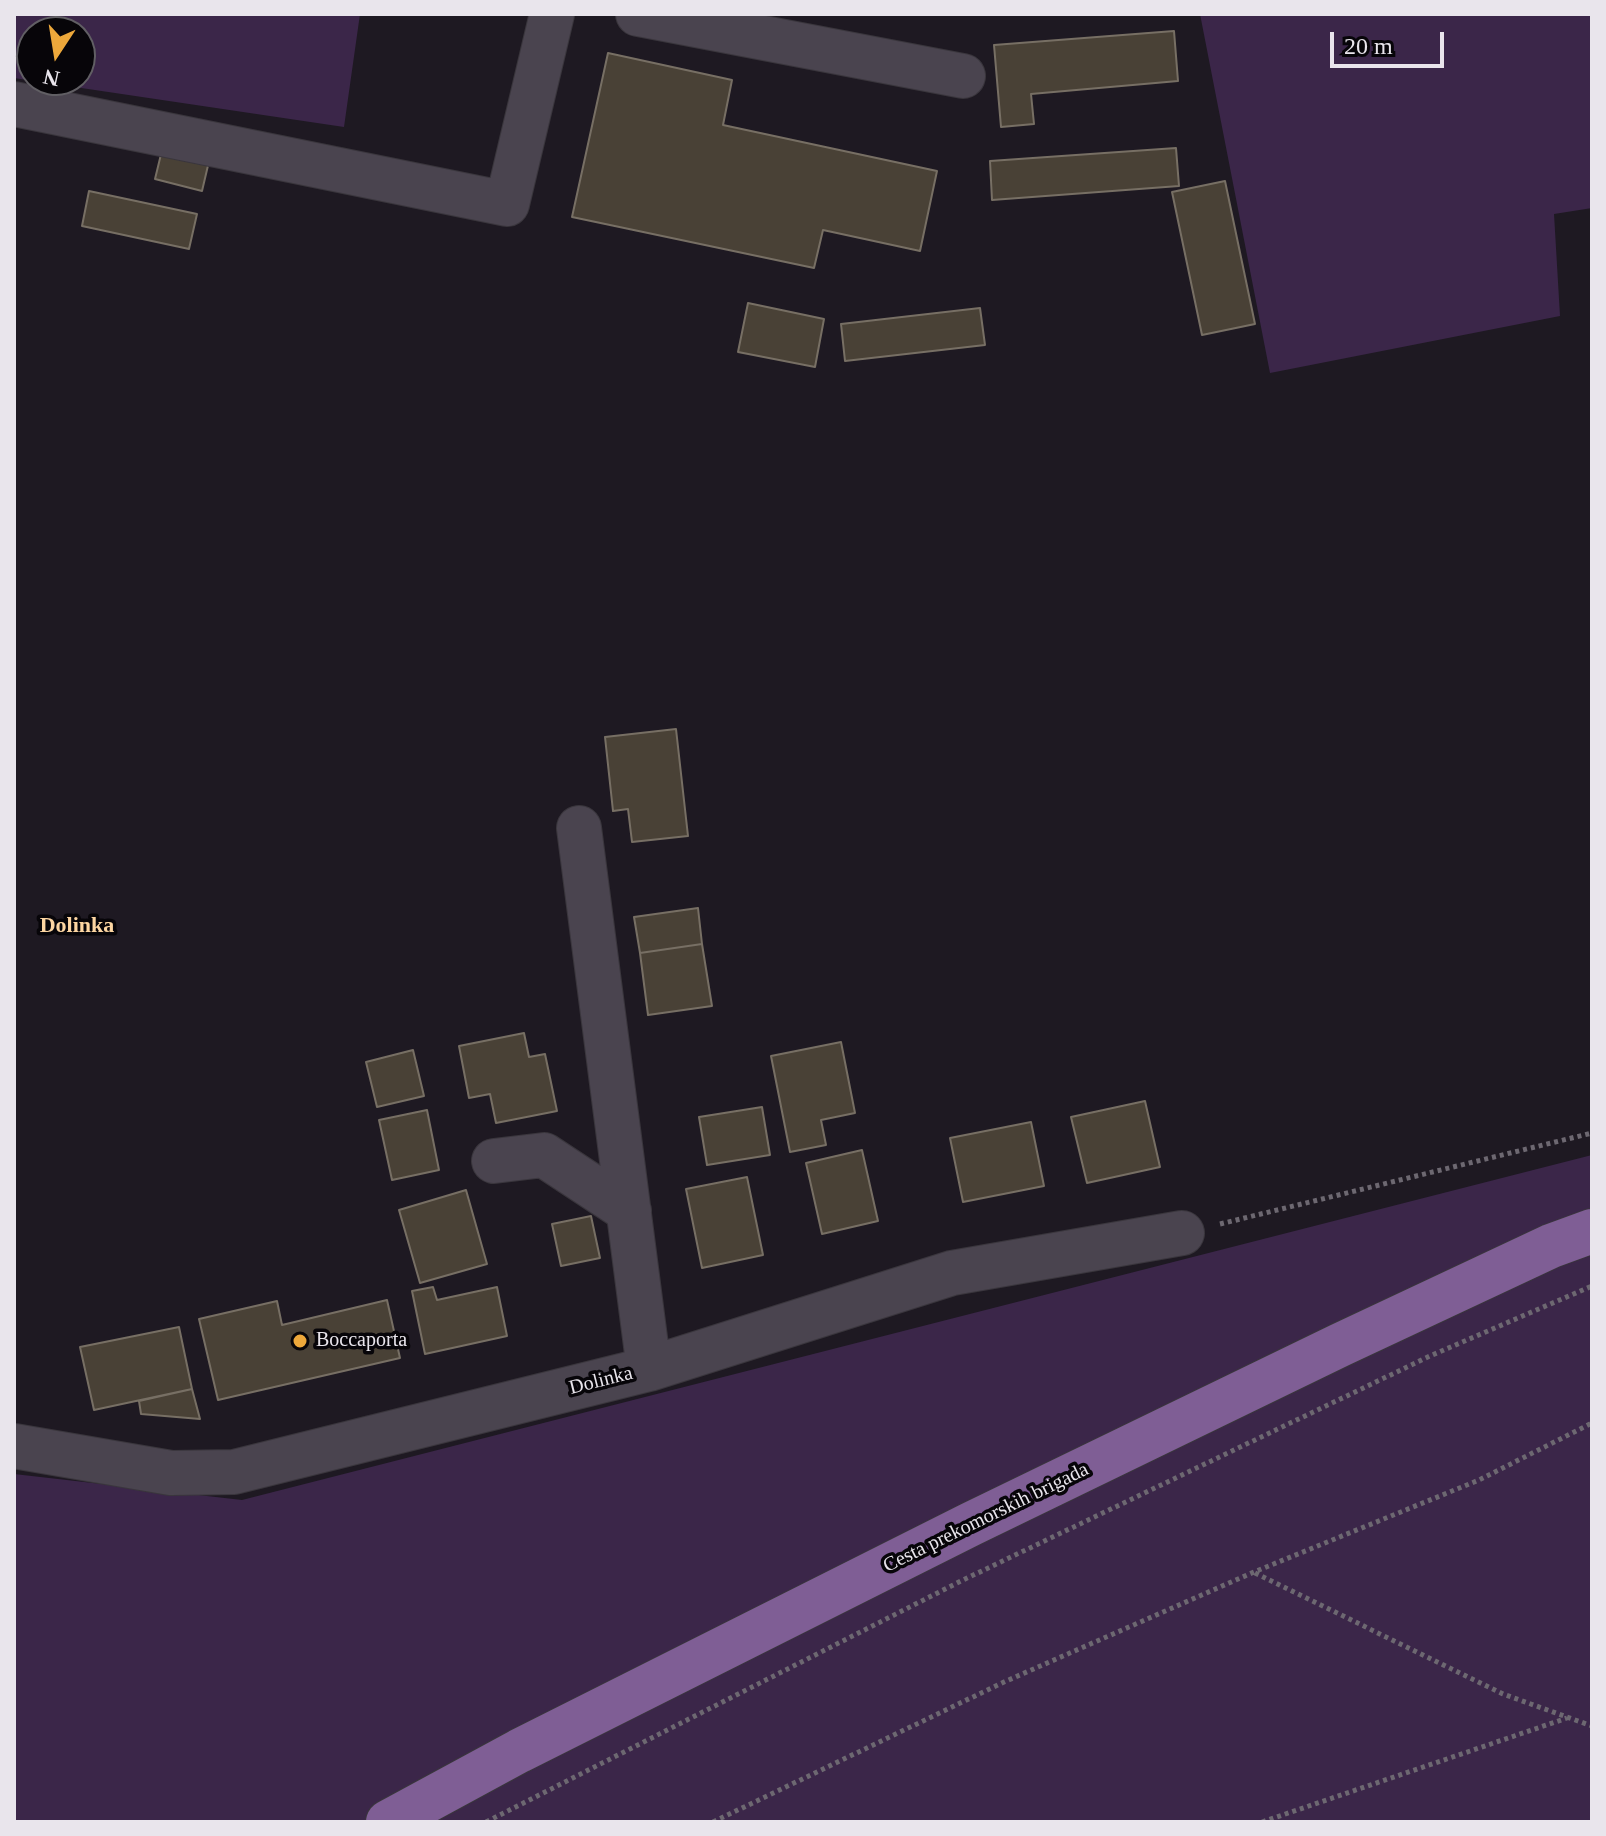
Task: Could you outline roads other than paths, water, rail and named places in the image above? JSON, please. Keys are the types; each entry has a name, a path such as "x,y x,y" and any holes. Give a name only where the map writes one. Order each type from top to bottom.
{"main road":[{"name":"Cesta prekomorskih brigada","path":"388,1822 533,1744 985,1517 1396,1318 1551,1246 1592,1231"}],"street":[{"path":"14,104 507,204 552,14"},
{"path":"638,14 963,76"},
{"path":"579,828 649,1369"},
{"path":"494,1161 544,1155 629,1211"},
{"name":"Dolinka","path":"14,1446 171,1473 234,1472 649,1369 952,1273 1182,1233"}],"place":[{"name":"Boccaporta","path":"300,1341"}],"district":[{"name":"Dolinka","path":"77,926"}]}
